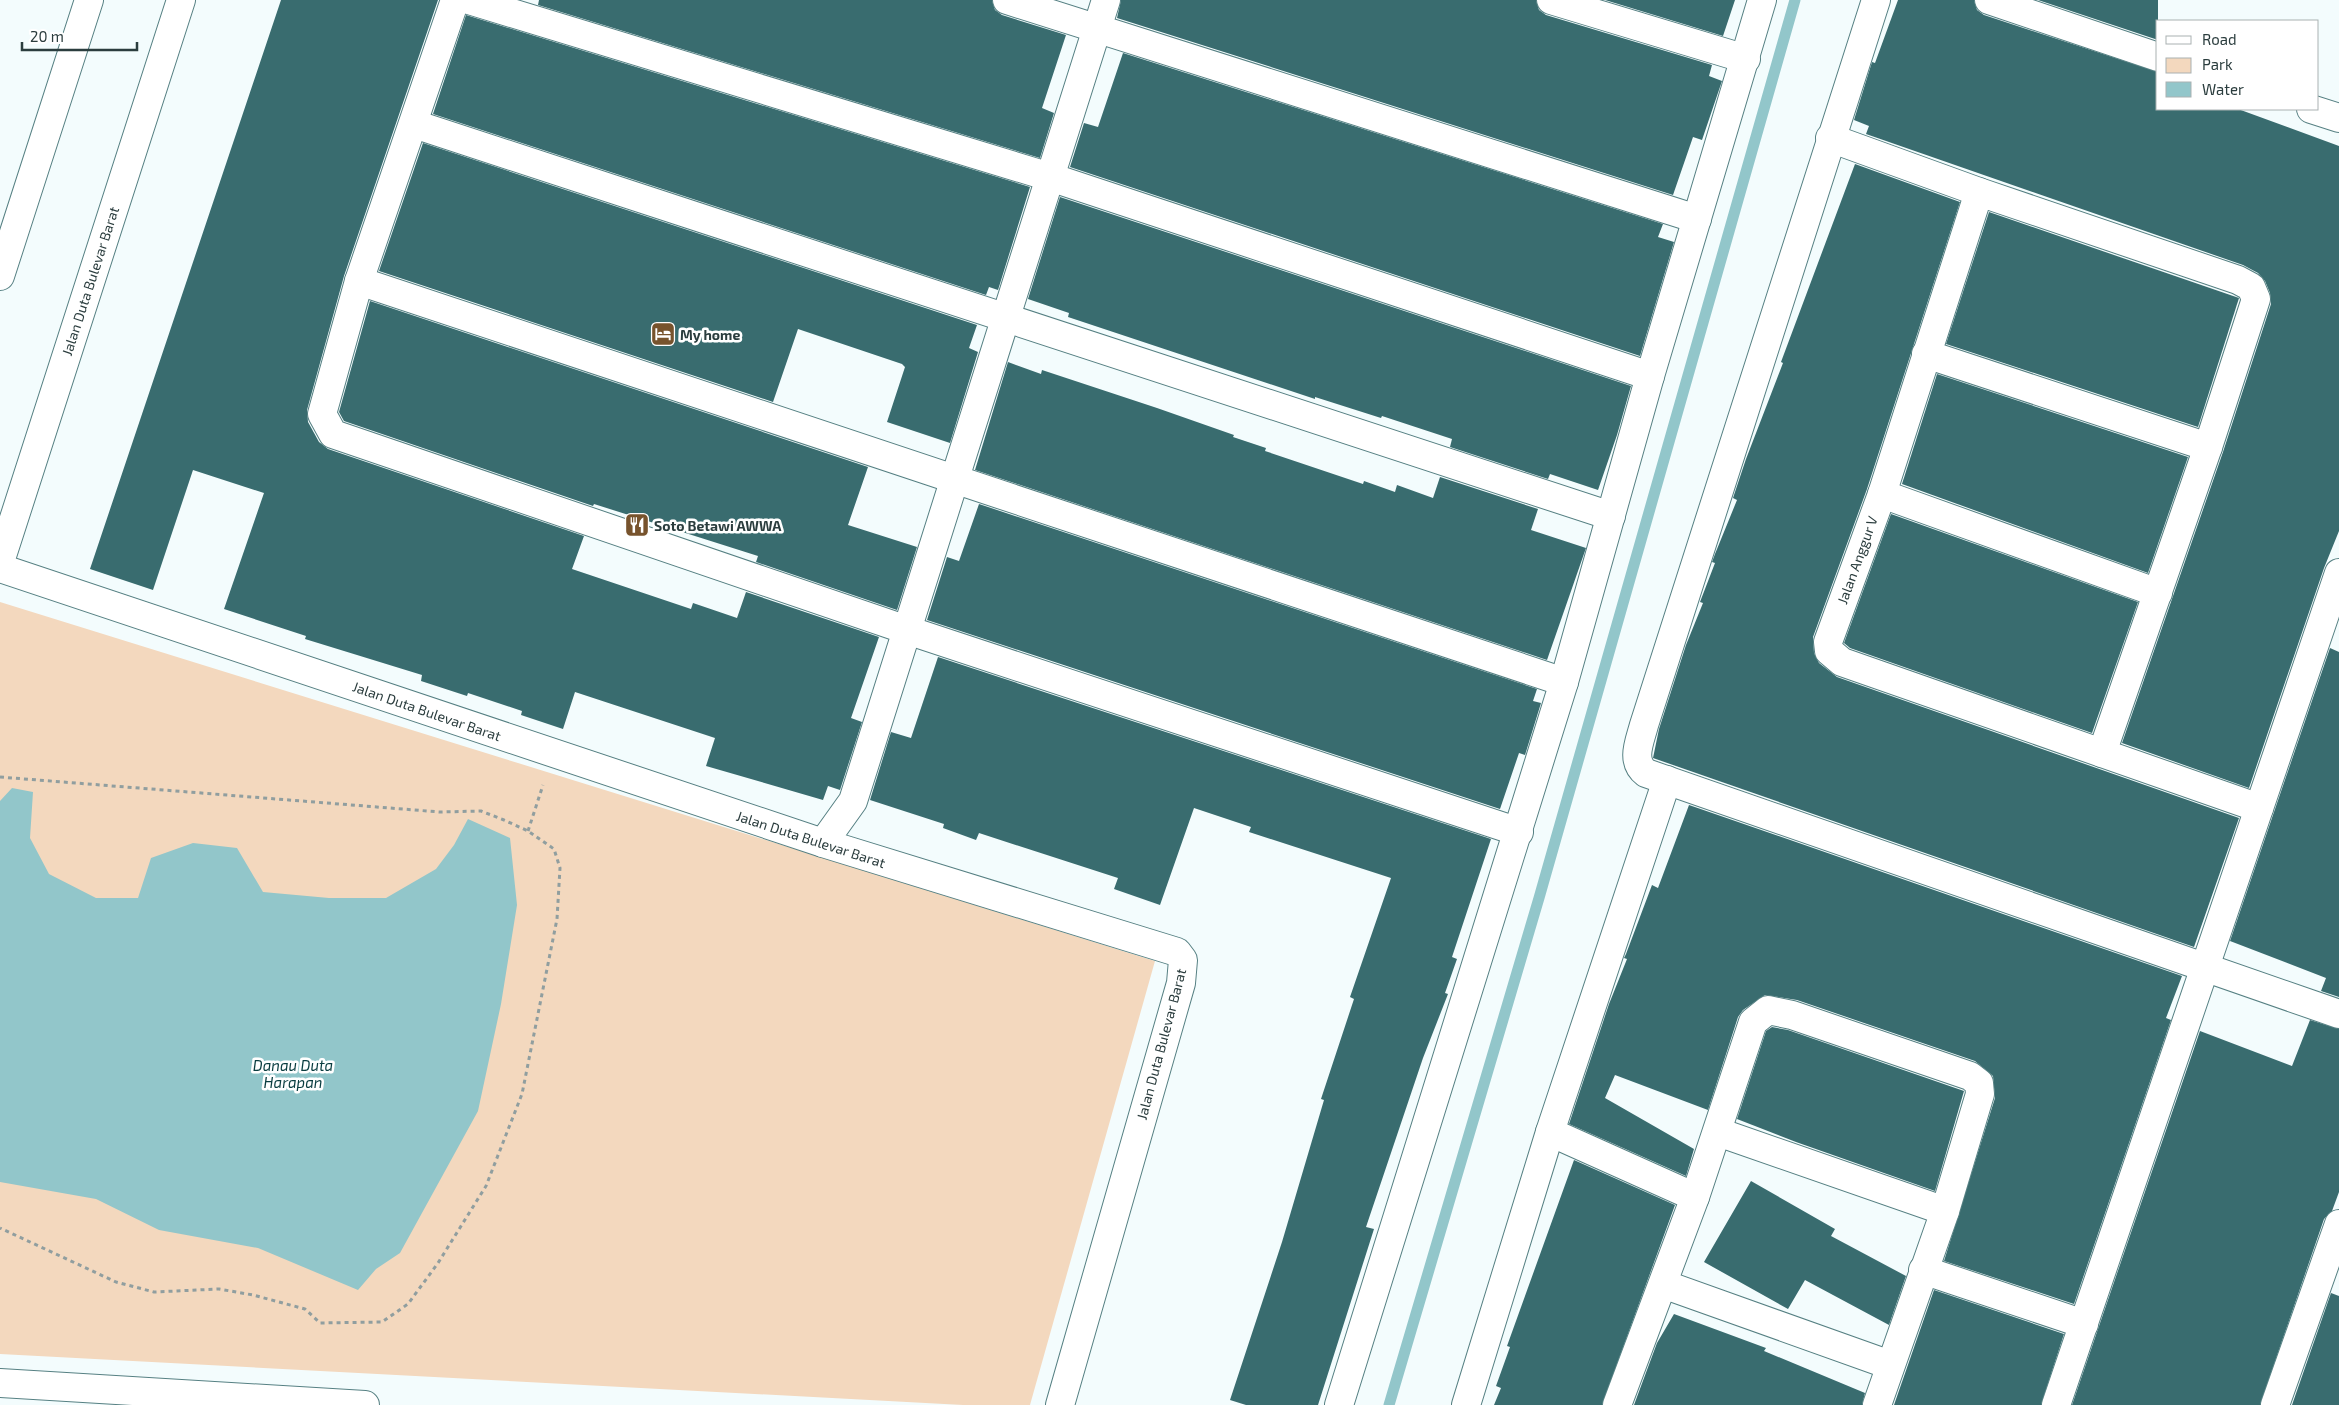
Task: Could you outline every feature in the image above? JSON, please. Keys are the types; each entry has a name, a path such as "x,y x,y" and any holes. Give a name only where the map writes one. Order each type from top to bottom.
{"street":[{"path":"0,276 89,0"},
{"name":"Jalan Duta Bulevar Barat","path":"0,562 181,0"},
{"path":"455,0 359,281 322,414 333,434 907,630 1519,832"},
{"path":"469,0 1050,177 1650,376"},
{"path":"1007,0 1697,219"},
{"path":"823,844 853,801 1106,0"},
{"path":"1551,0 1746,59"},
{"path":"1339,1405 1519,832 1564,682 1650,376 1746,59 1762,0"},
{"path":"1876,0 1830,138 1638,746 1637,761 1639,768 1646,773 2339,1014"},
{"path":"1989,0 2156,56"},
{"path":"2314,110 2339,118"},
{"path":"414,124 1611,516"},
{"path":"1830,138 1979,192 2238,280 2250,287 2256,300 2208,447 2102,753"},
{"name":"Jalan Anggur V","path":"1979,192 1882,494 1828,642 1829,651 1842,662 2259,808"},
{"path":"359,281 1564,682"},
{"path":"1926,354 2208,447"},
{"path":"1882,494 2158,593"},
{"name":"Jalan Duta Bulevar Barat","path":"0,568 823,844 1177,952 1183,960 1181,983 1060,1405"},
{"path":"2056,1405 2339,573"},
{"path":"1466,1405 1550,1132 1667,780"},
{"path":"1617,1405 1664,1284 1695,1197 1753,1022 1768,1010 1792,1015 1970,1076 1979,1083 1980,1094 1945,1211 1877,1405"},
{"path":"1550,1132 1695,1197"},
{"path":"1718,1132 1945,1211"},
{"path":"2275,1405 2339,1224"},
{"path":"1923,1270 2084,1324"},
{"path":"1664,1284 1890,1365"},
{"path":"0,1383 365,1405"}],"path":[{"path":"528,831 553,753"},
{"path":"0,777 440,812 481,811 528,831 554,849 560,868 558,919 522,1094 486,1186 438,1263 408,1304 382,1322 320,1323 305,1309 253,1295 219,1289 154,1292 116,1282 0,1228"}],"green space":[{"path":"0,602 1155,961 1030,1405 963,1405 0,1354"}],"water":[{"name":"Danau Duta Harapan","path":"12,788 33,792 30,838 49,874 96,898 138,898 151,858 193,843 237,848 263,892 329,898 386,898 436,869 454,845 468,819 510,838 517,905 501,1004 478,1111 400,1253 376,1269 358,1290 258,1248 159,1230 96,1199 0,1182 0,801"}],"building":[{"path":"281,0 438,0 344,276 307,410 308,422 319,442 328,449 584,536 572,569 691,609 693,603 737,618 746,592 879,637 851,718 862,722 840,790 828,786 823,800 706,766 715,738 575,692 563,729 521,715 522,711 468,693 467,696 421,681 422,675 305,639 306,636 224,609 264,493 193,470 153,590 90,569"},
{"path":"539,0 992,0 995,10 1002,15 1066,35 1042,108 1054,113 1040,158 538,5"},
{"path":"1121,0 1536,0 1539,10 1546,15 1712,65 1709,76 1722,81 1702,140 1693,137 1673,195 1117,18"},
{"path":"1605,0 1735,0 1723,36"},
{"path":"1898,0 1974,0 1977,10 1984,15 2156,71 2156,110 2241,110 2339,146 2339,531 2324,568 2249,788 2122,743 2223,452 2271,304 2270,293 2265,281 2258,273 2243,265 1866,134 1869,126 1854,120 1872,62 1875,63"},
{"path":"2038,0 2158,0 2156,39"},
{"path":"466,15 1030,187 998,290 989,287 986,295 433,114"},
{"path":"1123,53 1663,224 1658,237 1674,242 1640,356 1070,167 1084,123 1098,127"},
{"path":"423,143 977,325 969,348 978,352 950,443 887,422 905,367 902,364 798,329 773,402 379,271"},
{"path":"1855,164 1960,202 1867,489 1813,637 1814,653 1819,663 1837,677 2239,818 2194,947 1653,758 1659,729 1686,645 1703,603 1700,602 1715,563 1712,562 1737,500 1733,498 1746,459"},
{"path":"1060,197 1631,386 1598,490 1550,474 1548,479 1450,447 1452,439 1382,416 1381,418 1315,397 1315,399 1068,317 1069,313 1028,299"},
{"path":"1989,212 2239,298 2198,427 1946,344"},
{"path":"370,301 868,467 848,525 917,547 897,610 756,562 758,556 594,504 593,506 344,421 339,412"},
{"path":"1008,362 1041,374 1042,370 1157,408 1234,435 1233,437 1266,448 1265,451 1363,484 1364,481 1395,492 1397,485 1433,498 1440,477 1538,509 1531,530 1586,548 1547,660 975,470"},
{"path":"1937,374 2188,457 2148,573 1902,484"},
{"path":"979,504 1537,689 1533,701 1541,703 1525,755 1519,753 1500,809 927,620 947,557 959,561"},
{"path":"1891,514 2138,602 2092,733 1850,648 1844,643"},
{"path":"2330,648 2339,652 2339,997 2321,991 2326,978 2230,941"},
{"path":"938,657 1491,839 1452,957 1457,959 1445,993 1448,994 1423,1058 1366,1227 1374,1229 1318,1405 1246,1405 1230,1400 1282,1242 1324,1100 1321,1099 1354,999 1350,997 1391,878 1249,832 1251,827 1194,808 1160,905 1114,889 1118,878 979,833 976,840 943,828 944,824 870,800 891,732 911,738"},
{"path":"1689,805 2182,976 2166,1018 2171,1020 2074,1304 1944,1261 1995,1098 1993,1076 1975,1061 1797,1000 1765,995 1743,1010 1738,1017 1708,1110 1615,1075 1605,1098 1694,1149 1686,1176 1569,1124 1609,1004 1627,959 1624,958 1652,885 1658,888"},
{"path":"2310,1020 2339,1029 2339,1192 2332,1211 2324,1219 2260,1405 2072,1405 2200,1031 2292,1066"},
{"path":"1772,1027 1788,1030 1964,1091 1935,1191 1737,1119 1766,1031"},
{"path":"1574,1160 1675,1205 1602,1405 1494,1405 1501,1388 1496,1386 1510,1347 1507,1346"},
{"path":"1751,1181 1835,1229 1831,1236 1906,1276 1889,1325 1805,1280 1788,1309 1704,1262"},
{"path":"1934,1290 2064,1334 2041,1405 1894,1405"},
{"path":"2331,1293 2339,1296 2339,1405 2292,1405"},
{"path":"1674,1314 1766,1348 1764,1351 1865,1393 1862,1405 1634,1405 1657,1343"}],"waterway":[{"path":"1389,1405 1539,898 1795,0"}],"place":[{"name":"My home","path":"663,334"},
{"name":"Soto Betawi AWWA","path":"637,525"}]}
